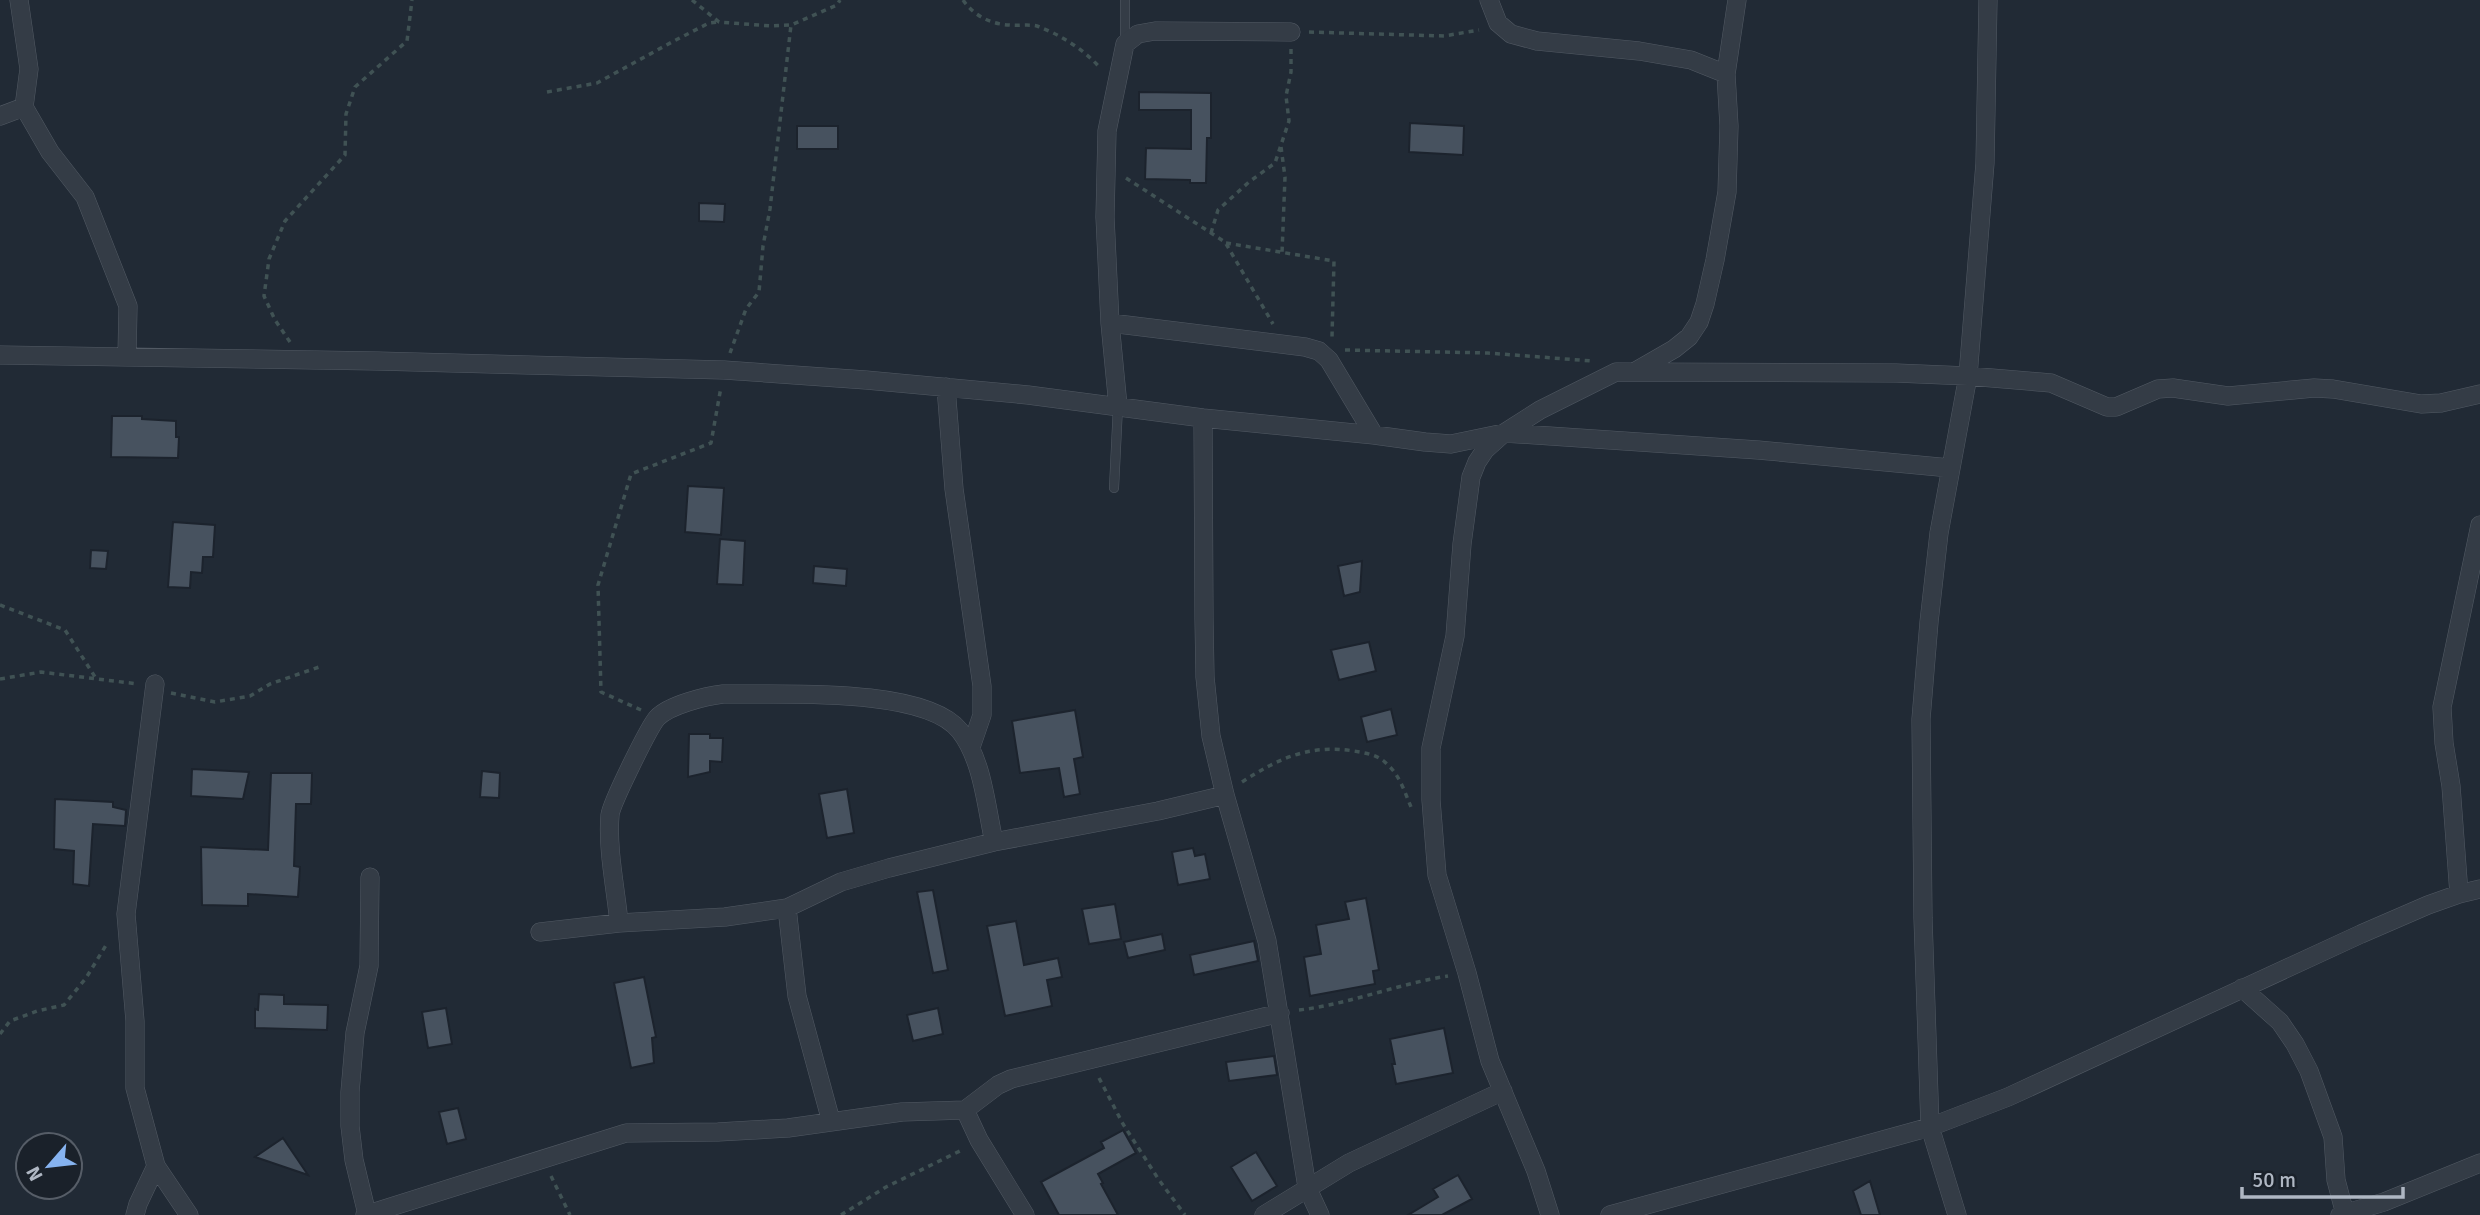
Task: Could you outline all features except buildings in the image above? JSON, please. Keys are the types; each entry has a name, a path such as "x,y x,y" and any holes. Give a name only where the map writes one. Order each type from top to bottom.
{"street":[{"path":"19,0 29,69 24,107 50,152 85,197 128,306 127,356"},
{"path":"1489,0 1498,23 1511,34 1537,41 1652,53 1691,60 1726,74"},
{"path":"1550,1215 1536,1171 1490,1061 1437,875 1431,800 1431,748 1455,636 1462,544 1471,477 1485,450 1504,433 1558,399 1674,349 1689,337 1699,322 1715,260 1727,192 1729,126 1726,74 1737,0"},
{"path":"1957,1215 1930,1127 1923,905 1921,719 1939,533 1968,376 1984,163 1988,0"},
{"path":"1118,407 1105,243 1106,165 1107,131 1125,44 1138,34 1155,30 1291,32"},
{"path":"0,116 24,107"},
{"path":"1110,323 1325,350 1374,435"},
{"path":"0,355 724,370 946,387 1425,442 1451,444 1504,433 1758,450 1950,468"},
{"path":"1623,373 1896,373 1968,376 2051,383 2107,407 2116,407 2158,389 2173,388 2228,396 2314,388 2333,389 2421,404 2441,403 2480,394"},
{"path":"946,387 954,489 982,686 982,715 971,747"},
{"path":"1203,418 1205,677 1211,736 1267,941 1307,1187 1320,1215"},
{"path":"2459,894 2442,707 2480,525"},
{"path":"155,684 126,914 135,1020 135,1088 156,1166 189,1215"},
{"path":"620,923 610,814 626,777 658,717 681,705 723,694 861,696 897,702 949,720 971,747 994,842"},
{"path":"540,932 620,923 724,917 787,908 863,875 994,842 1169,809 1225,795"},
{"path":"370,877 369,966 355,1032 349,1126 366,1215 626,1133 788,1128 902,1112 965,1110 998,1085 1011,1079 1280,1013"},
{"path":"1610,1215 1930,1127 2008,1097 2361,934 2459,894 2480,889"},
{"path":"787,908 797,996 831,1121"},
{"path":"2242,988 2280,1022 2309,1071 2333,1137 2336,1180 2343,1214 2384,1202 2480,1163"},
{"path":"1264,1215 1349,1163 1503,1091"},
{"path":"965,1110 979,1140 1025,1215"},
{"path":"135,1215 156,1166"}],"lane":[{"path":"1125,0 1125,44"},
{"path":"1114,488 1118,407"}],"path":[{"path":"303,361 275,320 264,296 269,259 285,221 345,155 346,114 355,87 407,41 412,0"},
{"path":"692,0 719,22"},
{"path":"547,92 597,83 709,23 791,25 837,5 840,0"},
{"path":"963,0 987,21 1009,25 1035,25 1090,56 1111,81 1116,94"},
{"path":"1211,233 1219,210 1249,182 1275,163 1289,121 1286,96 1291,72 1291,32 1444,36 1475,32 1498,23"},
{"path":"658,717 601,692 598,585 631,474 711,443 724,370 746,309 759,292 762,246 770,209 791,25"},
{"path":"1281,145 1285,177 1282,253"},
{"path":"1106,165 1225,242 1334,261 1325,350 1488,353 1594,361 1623,373"},
{"path":"1225,242 1284,344"},
{"path":"0,605 65,630 97,680"},
{"path":"1225,795 1245,780 1287,757 1313,749 1342,749 1370,754 1387,763 1400,780 1413,810"},
{"path":"0,1034 10,1021 64,1005 86,978 126,914"},
{"path":"1280,1013 1333,1006 1422,980 1467,973"},
{"path":"1085,1061 1093,1068 1159,1180 1185,1215"},
{"path":"841,1215 886,1187 979,1140"},
{"path":"543,1161 570,1215"}]}
